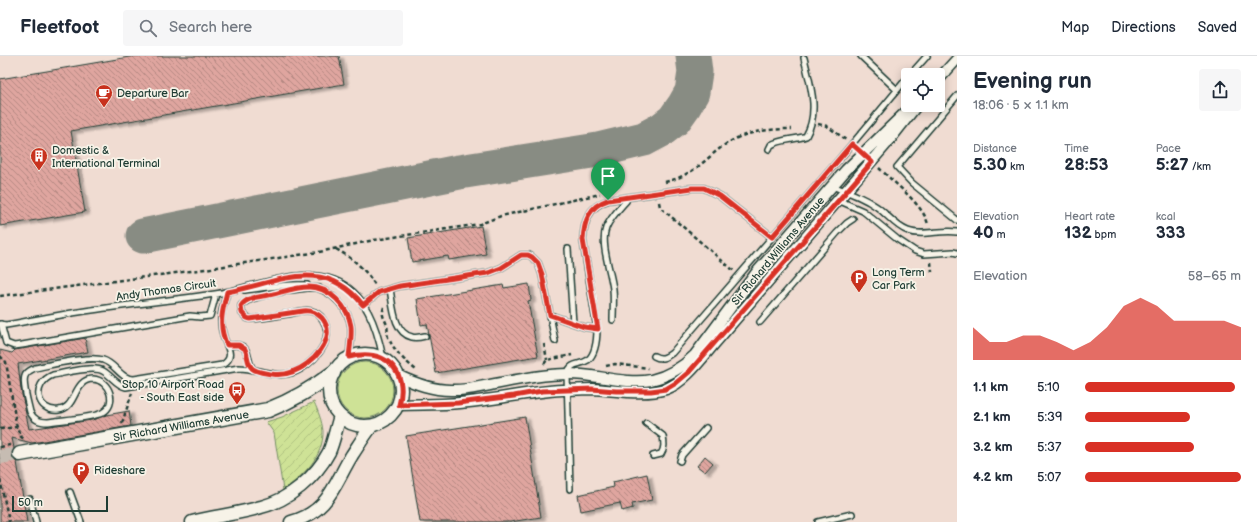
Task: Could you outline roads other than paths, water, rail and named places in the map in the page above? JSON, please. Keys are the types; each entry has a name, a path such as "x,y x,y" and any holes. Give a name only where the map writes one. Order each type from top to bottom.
{"main road":[{"name":"Sir Richard Williams Avenue","path":"24,447 134,434 256,413 268,410 307,392 333,373"}],"street":[{"path":"945,73 957,60"},
{"name":"Sir Richard Williams Avenue","path":"399,376 426,387 453,390 529,378 567,374 634,381 644,381 664,376 686,364 695,355 757,272 846,170 906,112"},
{"name":"Sir Richard Williams Avenue","path":"399,405 458,403 542,391 592,389 651,391 666,389 689,372 714,344 872,162 911,112"},
{"path":"361,354 372,354 383,358 393,366 402,385 402,395 394,414 386,420 371,427 358,426 348,422 340,416 333,407 329,396 329,384 333,373 340,364 349,357 361,354"},
{"path":"192,522 262,507 278,501 291,493 313,474 325,459 340,416"},
{"path":"291,522 299,520 309,514 323,504 331,495 352,455 371,427"}],"lane":[{"path":"861,56 897,90"},
{"path":"916,68 927,56"},
{"path":"769,149 771,145 776,142 806,136 812,124 814,106 813,97 804,58"},
{"path":"654,356 659,359 663,359 672,354 901,85"},
{"path":"957,96 897,167 912,183 957,220"},
{"path":"832,186 856,194 906,230 914,233 944,231 957,232"},
{"path":"570,489 567,374 573,365 587,360 592,354 596,346 598,329 583,240 583,230 590,213 599,203 608,200 692,188 704,188 720,196 772,237"},
{"path":"838,200 863,211 907,247 915,251 924,254 957,253"},
{"path":"613,320 613,292 604,236 609,221 626,201"},
{"path":"760,322 847,223 854,219"},
{"path":"568,249 573,323"},
{"path":"363,305 379,292 488,273 501,268 521,255 528,255 538,263 542,274 555,341"},
{"name":"Andy Thomas Circuit","path":"0,324 6,325 90,310 216,294 296,277 322,277 341,284 358,298 375,327 383,358"},
{"path":"238,290 296,284 319,288 329,293 344,309 351,326 349,357"},
{"path":"227,292 221,322 223,333 230,351 229,358 222,365 139,379 123,377 108,362 96,358 35,368 29,370 24,380 32,416 41,422 48,422 95,415 101,413 107,408 111,399 108,388 103,383 94,379 80,385 70,404 65,408 55,410 44,406 38,395 39,387 47,377 53,375 98,369 103,371 119,385 126,387 234,369 247,368 280,375 304,367 312,360 323,346 327,334 327,326 317,313 311,310 255,319 247,318 242,313 241,309 243,303 251,299 301,288 319,288"},
{"path":"390,289 394,314 399,327 405,334 412,337 425,336"},
{"path":"0,324 6,343 14,346 22,345 190,316 210,316 216,294"},
{"path":"550,315 584,327 598,329"},
{"path":"227,345 239,345 244,347 247,351 250,366 254,370"},
{"path":"646,423 663,436 663,450 661,454 653,456"},
{"path":"680,461 682,455 706,428"},
{"path":"70,492 81,522"},
{"path":"30,498 36,522"},
{"path":"818,522 852,514"}],"tunnel":[{"path":"0,457 20,454"}],"place":[{"name":"Departure Bar","path":"104,108"},
{"name":"Domestic & International Terminal","path":"39,171"},
{"name":"Long Term Car Park","path":"859,293"},
{"name":"Stop 10 Airport Road - South East side","path":"237,405"},
{"name":"Rideshare","path":"81,485"}]}
